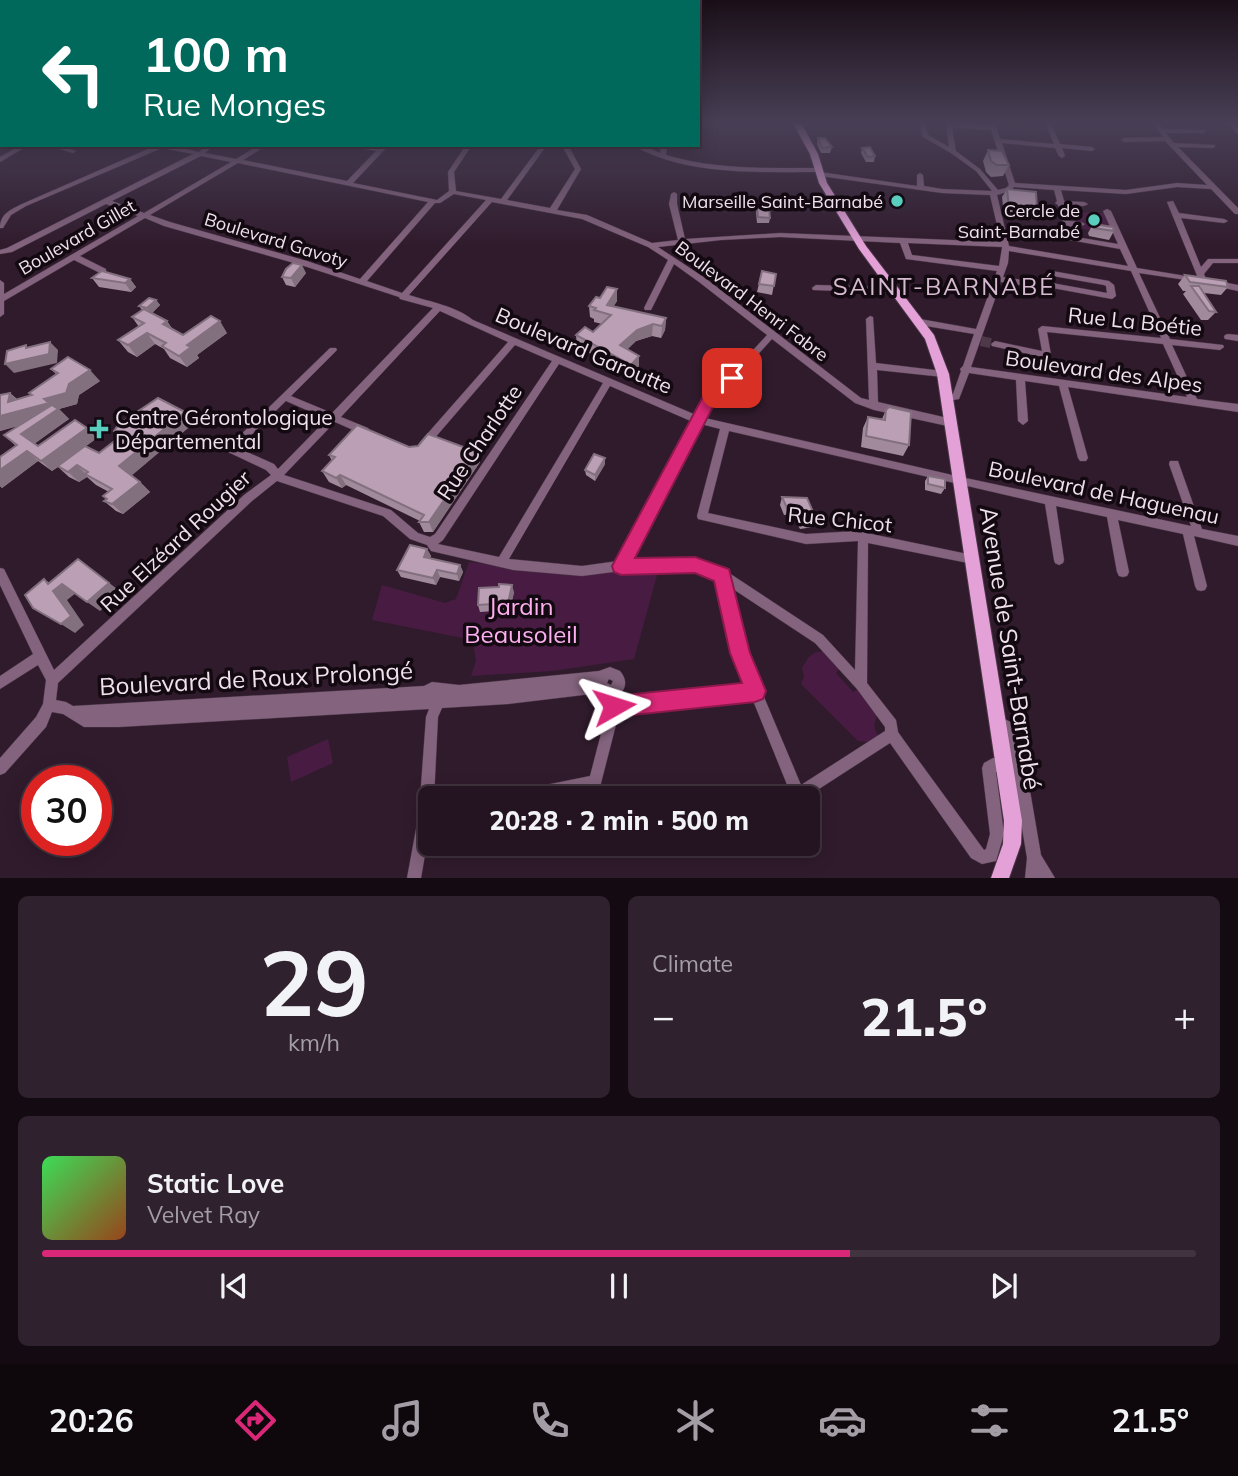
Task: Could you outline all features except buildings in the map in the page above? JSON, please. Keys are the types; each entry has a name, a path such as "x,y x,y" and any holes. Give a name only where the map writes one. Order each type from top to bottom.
{"main road":[{"name":"Avenue de Saint-Barnabé","path":"816,164 858,240 930,338 943,374 953,423 1014,832 1006,866 1000,877"}],"street":[{"path":"0,226 8,214 24,205 119,164"},
{"path":"2,253 179,164"},
{"name":"Boulevard Gillet","path":"1,292 75,257 236,164"},
{"path":"256,164 438,202 453,191 451,172 456,164"},
{"path":"349,183 368,164"},
{"path":"502,201 530,164"},
{"path":"553,210 578,169 575,164"},
{"path":"706,164 733,169 819,172 921,188 995,193 1008,190 1010,181 1005,164"},
{"path":"948,398 956,397 999,279 1006,246 995,193 978,170 970,164"},
{"path":"1190,164 1238,212"},
{"path":"920,175 921,188"},
{"path":"1010,181 1057,188 1126,192 1177,185 1213,187"},
{"path":"1057,188 1074,259"},
{"name":"Boulevard Henri Fabre","path":"453,191 590,219 651,245 702,280 858,401 953,423"},
{"path":"674,194 673,204 682,242"},
{"path":"403,297 490,200"},
{"name":"Boulevard Gavoty","path":"106,201 145,216 304,263 438,308"},
{"path":"361,283 433,201"},
{"path":"1171,202 1202,277"},
{"path":"1060,203 1085,206 1084,204"},
{"path":"1107,211 1194,402"},
{"path":"1176,215 1224,221"},
{"path":"1067,225 1081,224"},
{"path":"651,245 780,235 1006,246 1134,269 1202,277 1238,288"},
{"path":"1070,238 1124,247"},
{"path":"904,242 909,257 1002,269"},
{"path":"1091,247 1094,262"},
{"path":"75,257 103,271"},
{"path":"648,308 672,260"},
{"path":"1202,277 1211,261 1238,261"},
{"path":"999,279 1112,296 1110,285 1093,280 1050,273 1046,284"},
{"path":"816,288 895,290"},
{"path":"0,314 1,292"},
{"name":"Boulevard Garoutte","path":"438,308 698,420 961,481"},
{"name":"Rue Elzéard Rougier","path":"52,680 275,475 285,469 438,308"},
{"path":"870,319 874,405"},
{"path":"920,322 978,338"},
{"name":"Rue La Boétie","path":"995,344 1047,355 1042,329 1220,347"},
{"path":"621,566 712,396 772,334"},
{"path":"1228,337 1238,338"},
{"path":"417,452 513,341"},
{"path":"333,350 230,449 270,467 275,475 387,513 414,536 431,542 435,548 501,563 582,571 621,566 695,565 722,575 819,639 891,725 892,734 976,853 982,857 991,856 997,834 989,768 993,765 1005,766"},
{"name":"Rue Charlotte","path":"431,542 439,537 557,360"},
{"path":"873,366 943,374"},
{"name":"Boulevard des Alpes","path":"964,369 1238,408"},
{"path":"1020,377 1023,421"},
{"path":"501,563 608,382"},
{"path":"1063,383 1083,458"},
{"path":"285,397 382,438"},
{"name":"Rue Chicot","path":"726,426 702,516 806,539 863,537 973,559"},
{"path":"1174,464 1192,531 1201,586"},
{"name":"Boulevard de Haguenau","path":"961,481 1238,541"},
{"path":"1050,500 1059,560"},
{"path":"1112,514 1123,572"},
{"path":"860,685 863,537"},
{"path":"0,573 52,680 48,705 41,722 0,768"},
{"path":"722,575 740,653 792,786"},
{"path":"0,683 41,656"},
{"name":"Boulevard de Roux Prolongé","path":"48,705 73,712 84,721 119,722 424,697 508,698 605,685 614,706"},
{"path":"575,786 595,782 614,706 755,691"},
{"path":"424,697 432,717"},
{"path":"429,786 432,717 440,697"},
{"path":"999,722 1009,729 1014,744 1034,848 1032,877"},
{"path":"811,786 892,734"},
{"path":"414,877 419,856"},
{"path":"1034,858 1048,877"}],"green space":[{"name":"Cercle de Saint-Barnabé","path":"1064,205 1076,207 1078,212 1106,213 1112,233 1083,229 1081,224 1068,222"},
{"name":"Jardin Beausoleil","path":"469,562 570,573 659,568 634,659 552,671 471,676 476,661 473,640 372,620 382,585 445,603 456,599"},
{"path":"816,652 828,652 841,667 836,673 853,692 860,688 879,713 874,724 879,736 869,742 858,741 801,684 804,676 802,668"},
{"path":"328,739 333,763 291,782 287,757"}],"tunnel":[{"path":"981,341 995,344"}],"place":[{"name":"Marseille Saint-Barnabé","path":"897,201"},
{"name":"Cercle de Saint-Barnabé","path":"1094,220"},
{"name":"Centre Gérontologique Départemental","path":"99,429"}],"district":[{"name":"SAINT-BARNABÉ","path":"944,286"}],"route":[{"path":"614,706 755,691 740,653 722,575 695,565 621,566 712,396 732,378"}]}
